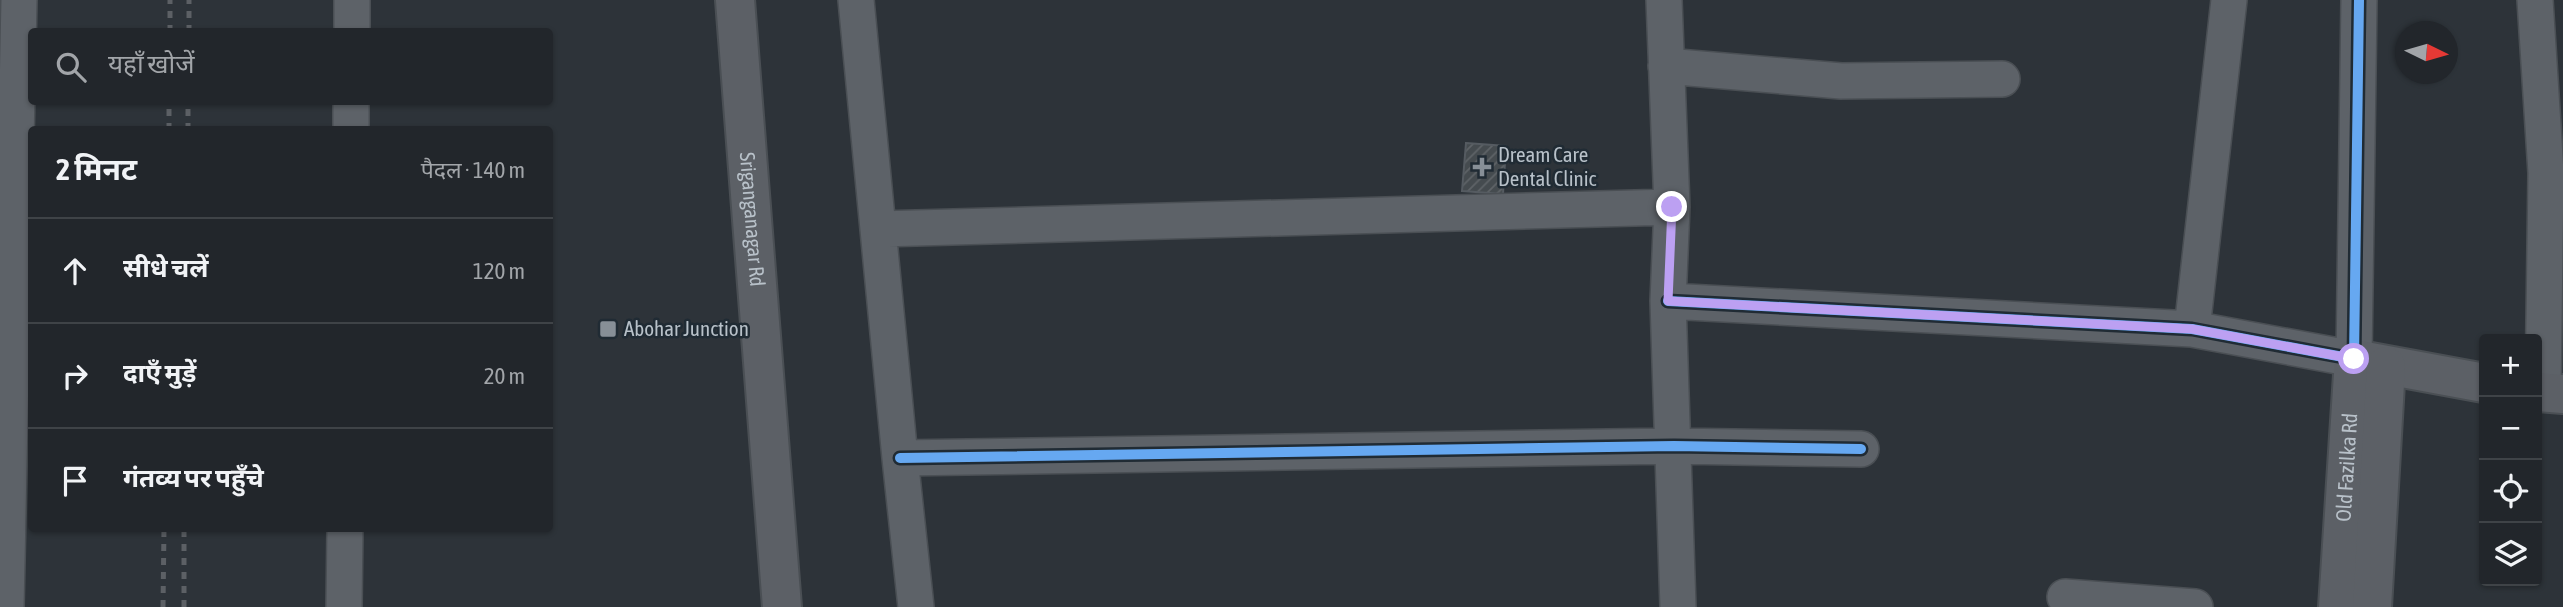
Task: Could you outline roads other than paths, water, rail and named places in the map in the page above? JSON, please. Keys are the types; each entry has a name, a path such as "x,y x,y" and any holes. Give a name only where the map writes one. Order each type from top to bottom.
{"main road":[{"name":"Sriganganagar Rd","path":"735,0 782,607"},
{"path":"2370,363 2479,382"},
{"name":"Old Fazilka Rd","path":"2338,607 2370,363"},
{"name":"Old Fazilka Rd","path":"2370,363 2372,607"}],"street":[{"path":"6,607 19,0"},
{"path":"352,0 352,28"},
{"path":"856,0 916,607"},
{"path":"1664,0 1672,207 1668,301 1678,607"},
{"path":"2192,329 2229,0"},
{"path":"1668,301 2192,329 2370,363 2359,0"},
{"path":"2535,0 2546,173 2548,393"},
{"path":"1666,66 1841,82 2002,79"},
{"path":"351,105 351,126"},
{"path":"879,229 1672,207"},
{"path":"900,458 1674,446 1861,449"},
{"path":"344,607 345,532"},
{"path":"2065,597 2195,607"}],"railway":[{"path":"170,0 170,28"},
{"path":"189,0 189,28"},
{"path":"169,105 169,126"},
{"path":"188,105 188,126"},
{"path":"163,607 164,532"},
{"path":"184,532 184,607"}],"place":[{"name":"Dream Care Dental Clinic","path":"1482,167"},
{"name":"Abohar Junction","path":"608,329"}]}
